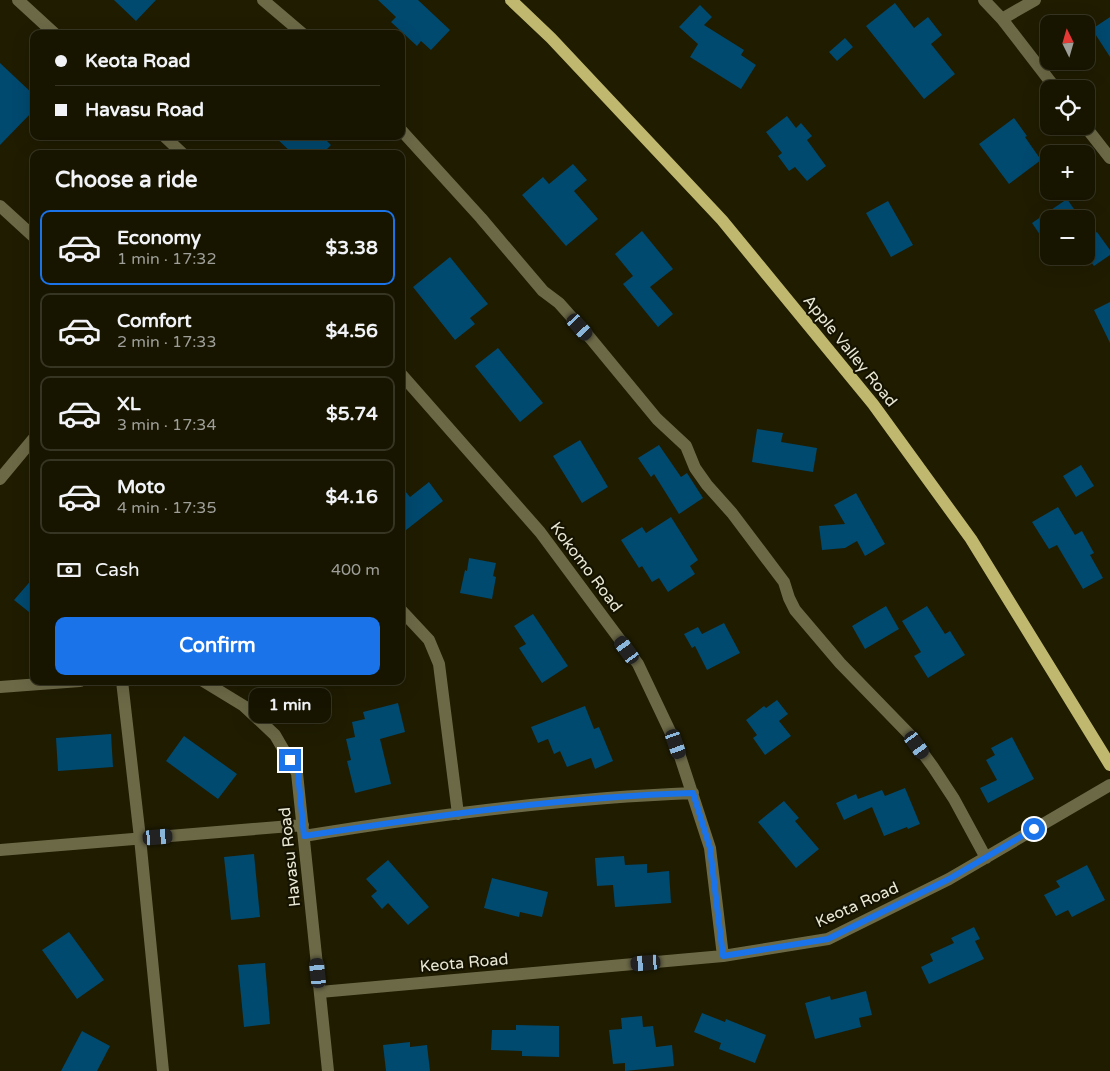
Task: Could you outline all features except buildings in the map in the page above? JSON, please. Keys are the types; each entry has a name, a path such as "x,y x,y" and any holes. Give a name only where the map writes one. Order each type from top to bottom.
{"main road":[{"name":"Apple Valley Road","path":"511,0 551,38 722,220 873,404 971,539 1110,765"}],"street":[{"path":"18,0 50,30"},
{"path":"263,0 299,30"},
{"path":"984,0 1002,19 1049,80"},
{"path":"1002,19 1035,0"},
{"path":"405,134 543,290 558,303 591,339 657,419 686,446 695,468 707,485 732,512 784,582 795,610 847,670 909,734 954,799 986,858"},
{"path":"1092,135 1110,158"},
{"path":"168,140 179,150"},
{"path":"0,206 30,232"},
{"name":"Kokomo Road","path":"405,379 540,532 638,664 676,744 710,848 723,956"},
{"path":"0,479 30,443"},
{"path":"405,614 428,640 439,664 458,814"},
{"path":"0,687 30,685"},
{"path":"122,685 163,1071"},
{"name":"Havasu Road","path":"209,685 244,706 275,735 298,773 328,1071"},
{"name":"Keota Road","path":"320,992 723,956 828,939 949,879 1110,785"},
{"path":"0,850 140,838 304,830 629,795 693,793"}],"route":[{"path":"290,760 298,773 304,836 396,821 629,795 693,793 710,848 723,956 828,939 949,879 1034,829"}]}
